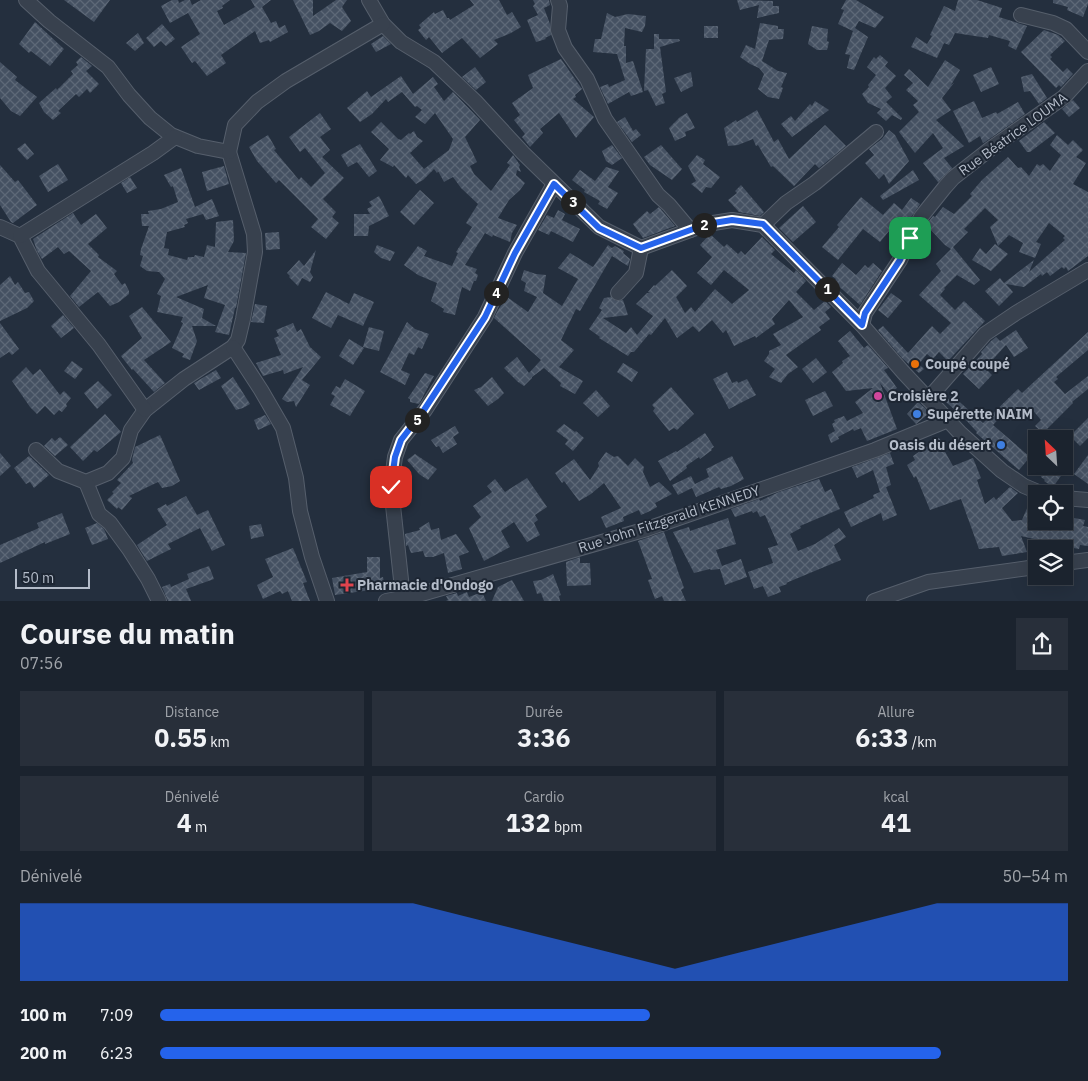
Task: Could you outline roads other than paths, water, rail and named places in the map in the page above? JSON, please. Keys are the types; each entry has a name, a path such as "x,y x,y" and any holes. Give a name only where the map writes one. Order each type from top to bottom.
{"street":[{"path":"26,0 49,21 108,67 150,118 175,137 198,146 230,152"},
{"path":"369,0 382,24 401,42 434,62 475,101 599,228 641,248 707,224 732,220 763,224 862,325 948,420 1002,471 1028,488"},
{"path":"558,0 560,6 558,30 565,48 588,79 606,119 621,142 658,194 690,230"},
{"path":"1022,15 1053,22 1066,29 1088,52"},
{"path":"36,450 58,472 86,482 108,473 123,458 131,430 145,410 184,379 233,347 238,340 243,319 255,252 254,234 230,152 235,125 257,102 286,80 382,24"},
{"name":"Rue Béatrice LOUMA","path":"862,325 865,313 900,260 915,228 953,178 990,149 1064,97 1088,71"},
{"path":"763,224 786,203 815,184 876,132"},
{"path":"20,236 153,153 175,137"},
{"path":"403,598 391,487 395,457 401,440 430,402 485,317 515,253 554,184"},
{"path":"0,227 20,236 38,271 99,345 145,410"},
{"path":"618,293 636,273 641,248"},
{"path":"928,399 985,334 1088,270"},
{"path":"233,347 284,428 296,478 300,511 312,557 327,601"},
{"name":"Rue John Fitzgerald KENNEDY","path":"386,601 438,596 647,529 875,450 948,420"},
{"path":"86,482 100,514 110,523 129,549 148,579 158,601"},
{"path":"1073,499 1088,500"},
{"path":"1073,562 1088,560"},
{"path":"874,601 928,582 1028,568"}],"place":[{"name":"Coupé coupé","path":"915,364"},
{"name":"Croisière 2","path":"878,396"},
{"name":"Supérette NAIM","path":"917,414"},
{"name":"Oasis du désert","path":"1001,445"},
{"name":"Pharmacie d'Ondogo","path":"347,585"}]}
